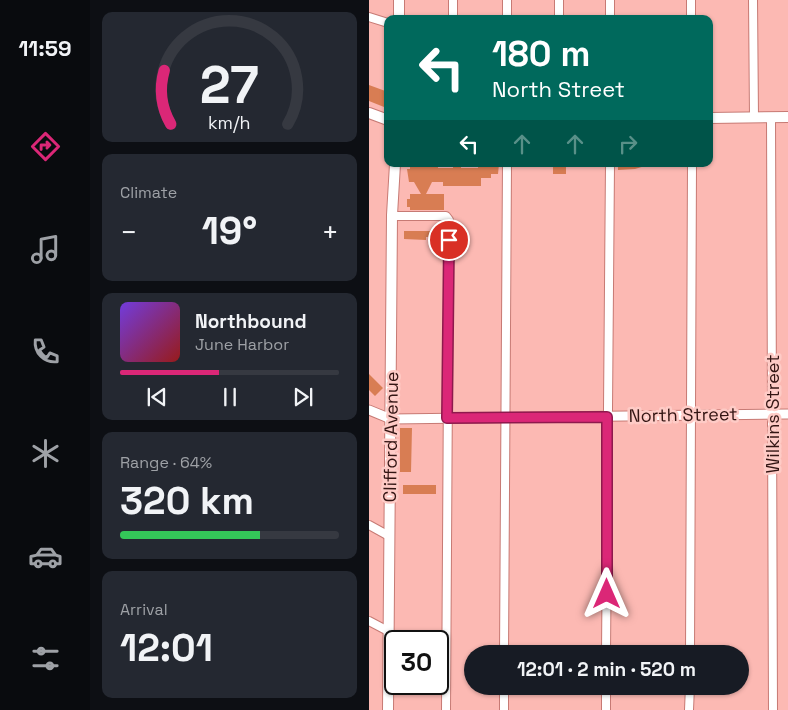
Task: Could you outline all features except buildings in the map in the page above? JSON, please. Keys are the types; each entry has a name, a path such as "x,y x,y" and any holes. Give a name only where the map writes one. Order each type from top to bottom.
{"main road":[{"path":"399,0 399,15"},
{"path":"369,113 384,119"},
{"path":"713,118 788,117"},
{"name":"Clifford Avenue","path":"388,630 392,216 395,167"},
{"name":"Clifford Avenue","path":"388,695 388,710"}],"street":[{"path":"453,0 453,15"},
{"path":"507,0 507,15"},
{"path":"559,0 559,15"},
{"path":"610,0 610,15"},
{"path":"691,0 691,15"},
{"path":"753,0 753,117"},
{"path":"369,16 384,22"},
{"name":"Wilkins Street","path":"771,117 773,710"},
{"path":"504,645 507,167"},
{"path":"606,645 610,167"},
{"path":"690,645 692,167"},
{"path":"392,216 446,216 449,220 446,710"},
{"name":"North Street","path":"369,410 391,419 788,414"},
{"path":"369,525 389,536"},
{"path":"369,621 385,630"},
{"path":"504,695 504,710"},
{"path":"606,695 606,710"},
{"path":"689,710 690,695"}],"route":[{"path":"449,240 447,418 607,417 607,594"}]}
